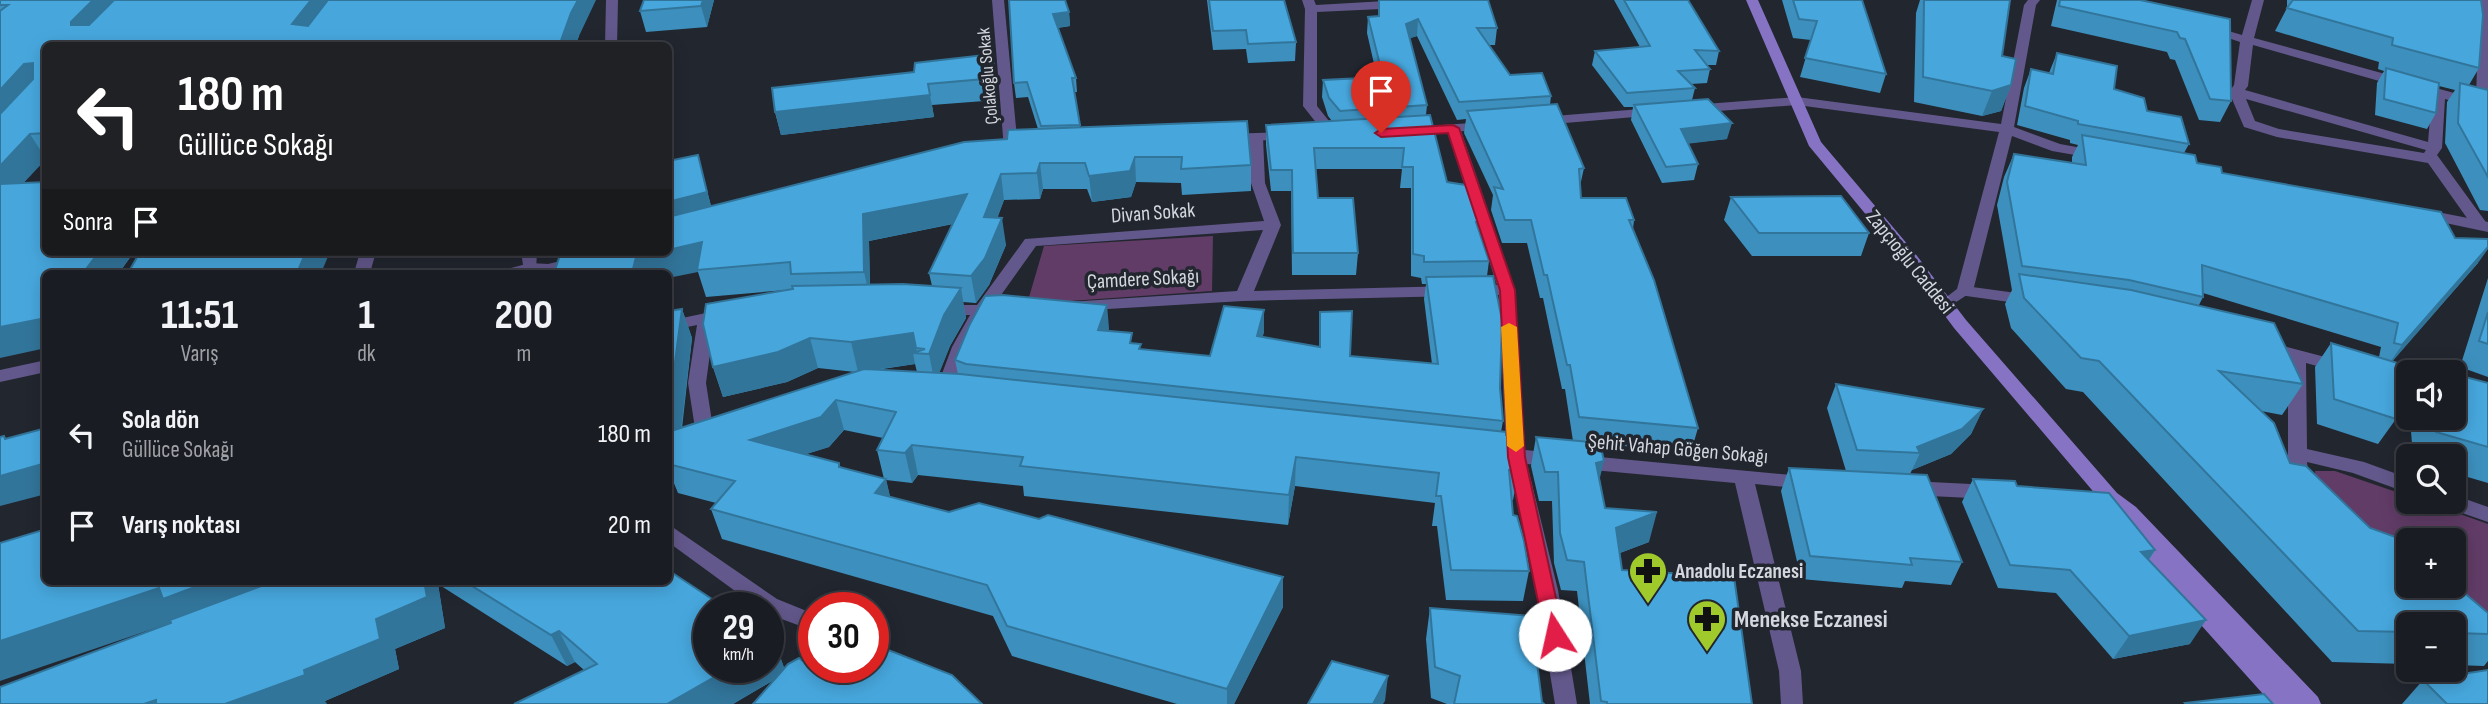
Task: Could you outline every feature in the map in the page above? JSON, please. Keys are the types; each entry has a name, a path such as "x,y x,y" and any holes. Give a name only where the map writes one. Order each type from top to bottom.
{"main road":[{"name":"Zapçıoğlu Caddesi","path":"1752,0 1814,143 1908,255 1944,305 2110,498 2129,512 2310,704"},
{"name":"Zapçıoğlu Caddesi","path":"2110,498 2112,513 2286,704"}],"street":[{"path":"611,42 612,0"},
{"name":"Çolakoğlu Sokak","path":"999,0 1011,150"},
{"path":"1944,305 1965,290 2007,129 2030,5 2034,0"},
{"path":"2236,92 2241,86 2247,40 2259,0"},
{"path":"2196,25 2486,107 2485,0"},
{"path":"1217,139 1327,136 1310,106 1310,5 1422,4"},
{"path":"2236,92 2245,120 2257,129 2434,153"},
{"path":"2236,92 2434,153 2484,226"},
{"path":"2434,153 2439,94"},
{"path":"1400,132 1797,101 2007,129 2057,148 2111,158"},
{"path":"1453,128 1507,290 1516,457 1546,590 1566,704"},
{"path":"1243,296 1273,225 1258,183 1256,137"},
{"path":"2412,213 2484,226"},
{"name":"Divan Sokak","path":"928,393 972,396 946,387 955,355 979,311 1031,242 1273,225"},
{"path":"553,270 602,256"},
{"path":"514,270 529,260 547,270"},
{"name":"Çamdere Sokağı","path":"1062,306 1243,296 1507,290"},
{"path":"1965,290 2047,302"},
{"path":"925,308 979,311 1021,309"},
{"path":"672,325 706,318 697,383 706,441"},
{"path":"705,327 732,321"},
{"path":"2245,342 2359,371"},
{"path":"2297,354 2298,473 2323,500"},
{"path":"0,376 42,367"},
{"name":"Şehit Vahap Göğen Sokağı","path":"1475,452 1744,479 1825,484"},
{"path":"2298,453 2357,467 2396,482"},
{"path":"1744,479 1790,671 1792,704"},
{"path":"1893,487 2015,493"},
{"path":"2082,497 2110,498"},
{"path":"2466,507 2488,515"},
{"path":"672,534 769,605 798,616"}],"shaded area":[{"path":"1213,236 1212,291 1027,304 1044,246"},
{"path":"2315,471 2335,471 2396,492 2396,514 2460,514 2488,524 2488,628 2464,598 2466,598 2466,528 2396,528 2396,559 2316,485"}],"building":[{"path":"0,0 93,0 71,22 71,25 89,25 114,0 311,0 292,24 308,26 328,0 578,0 560,42 42,42 42,133 30,134 0,166 0,114 33,79 33,63 24,64 0,90 0,11 8,5 0,5"},
{"path":"644,0 703,0 701,6 640,11"},
{"path":"1009,0 1065,0 1069,12 1053,14 1076,78 1072,78 1080,125 1041,126 1027,82 1014,83"},
{"path":"1209,0 1284,0 1296,42 1248,44 1246,30 1213,31"},
{"path":"1379,0 1488,0 1497,28 1477,28 1510,75 1542,73 1551,96 1459,102 1418,19 1406,24 1427,105 1340,111 1329,98 1323,80 1383,77 1368,17 1379,16"},
{"path":"1624,0 1688,0 1719,51 1695,50 1710,69 1678,71 1695,88 1627,93 1595,51 1650,46"},
{"path":"1793,0 1862,0 1886,74 1805,58 1817,21 1799,19"},
{"path":"1924,0 2010,0 2002,56 2016,59 2011,85 1992,91 1923,77"},
{"path":"2060,0 2140,0 2230,19 2231,101 2210,99 2185,39 2180,38 2177,32 2059,6"},
{"path":"2293,0 2481,0 2483,15 2479,68 2392,45 2393,38 2287,8"},
{"path":"2057,53 2117,66 2114,89 2144,98 2147,111 2181,117 2189,144 2078,124 2078,121 2025,106 2031,69 2053,74"},
{"path":"993,54 995,78 928,84 930,95 775,112 772,88 914,72 915,63"},
{"path":"2386,68 2439,83 2436,113 2384,99"},
{"path":"2460,83 2488,90 2488,177 2458,123"},
{"path":"1708,99 1732,123 1681,129 1698,164 1666,167 1634,105"},
{"path":"1557,104 1584,168 1579,169 1581,198 1626,198 1634,220 1629,220 1654,280 1698,428 1579,417 1570,365 1567,365 1547,275 1544,275 1531,220 1505,220 1494,187 1503,189 1467,111"},
{"path":"1430,115 1447,182 1472,186 1484,222 1476,222 1489,261 1424,262 1424,256 1413,254 1413,167 1402,167 1404,148 1314,148 1318,198 1353,198 1358,253 1293,253 1292,170 1271,170 1266,125"},
{"path":"1247,121 1251,165 1181,169 1182,157 1135,157 1130,171 1089,176 1085,163 1040,163 1037,173 1001,174 984,217 1002,218 985,258 971,276 929,273 967,194 863,214 864,272 791,274 790,262 697,270 702,242 672,249 672,216 964,142 1007,139 1008,130"},
{"path":"2082,135 2195,155 2197,163 2221,167 2222,173 2441,212 2455,238 2488,239 2488,247 2402,345 2394,343 2398,323 2202,265 2203,297 2129,280 2022,266 2007,182 2014,154 2086,165"},
{"path":"698,155 707,192 672,201 672,160"},
{"path":"42,182 42,256 96,256 85,270 42,270 42,319 0,327 0,184"},
{"path":"1841,196 1869,233 1759,233 1731,197"},
{"path":"138,256 304,256 298,270 130,270"},
{"path":"560,256 640,256 636,257 633,270 555,270"},
{"path":"2019,274 2131,290 2274,323 2303,384 2219,371 2274,423 2290,463 2306,466 2370,528 2396,537 2396,598 2466,598 2466,594 2488,613 2488,634 2466,633 2466,612 2396,612 2396,632 2358,631 2099,361 2081,358 2024,298"},
{"path":"1493,276 1502,320 1500,388 1503,421 966,364 955,360 985,296 1003,295 1107,305 1098,330 1132,333 1130,343 1141,344 1139,349 1210,356 1224,306 1264,310 1257,336 1320,347 1320,312 1352,311 1350,356 1438,364 1426,277"},
{"path":"903,284 961,288 944,315 929,354 913,353 925,349 916,348 913,333 851,342 810,338 778,352 713,367 703,324 706,304 793,289 792,286"},
{"path":"682,309 672,385 672,310"},
{"path":"2488,312 2488,344 2479,341"},
{"path":"2331,343 2396,362 2396,419 2334,399"},
{"path":"864,369 960,374 1506,432 1506,435 1511,436 1519,470 1509,470 1513,515 1517,516 1529,571 1451,570 1441,496 1436,496 1439,473 1296,457 1289,495 1020,466 1023,457 912,445 905,453 877,450 896,412 836,400 821,417 750,440 839,463 839,467 886,479 875,493 949,512 979,503 1039,519 1048,515 1283,577 1227,689 1007,626 987,585 711,509 735,481 672,465 672,431"},
{"path":"2466,377 2488,383 2488,447 2436,432 2466,430"},
{"path":"1836,384 1983,409 1962,429 1917,447 1920,453 1857,450"},
{"path":"42,429 42,464 0,476 0,437 4,436 5,439"},
{"path":"1536,437 1600,443 1604,461 1596,463 1605,508 1657,512 1616,528 1622,570 1734,577 1752,704 1607,704 1601,701 1584,562 1567,560 1560,533 1558,472 1545,472"},
{"path":"1789,468 1927,475 1962,562 1910,558 1912,565 1810,556"},
{"path":"1973,479 2015,481 2017,486 2109,493 2155,550 2141,552 2206,620 2129,636 2070,570 2010,565"},
{"path":"42,530 42,585 200,585 163,599 159,588 0,641 0,543"},
{"path":"672,573 701,592 693,592 693,683 704,683 667,704 514,704 597,664 559,631 551,635 470,585 672,585"},
{"path":"264,585 425,585 427,597 376,619 380,639 304,670 305,675 225,704 156,704 156,700 144,704 0,704 0,687 171,623 170,620"},
{"path":"1430,608 1531,616 1544,704 1454,704 1460,676 1435,667"},
{"path":"889,650 952,675 982,704 753,704 771,683 784,683 784,669 798,659 798,683 889,683"},
{"path":"1332,661 1388,676 1373,704 1308,704"},
{"path":"2488,670 2488,704 2447,704 2425,682 2466,682 2466,673"},
{"path":"2264,694 2273,704 2185,703"}],"slow traffic":[{"path":"1509,327 1516,446"}],"place":[{"name":"Anadolu Eczanesi","path":"1648,605"},
{"name":"Menekse Eczanesi","path":"1707,653"}],"route":[{"path":"1381,133 1453,128 1507,290 1516,457 1555,635"}]}
